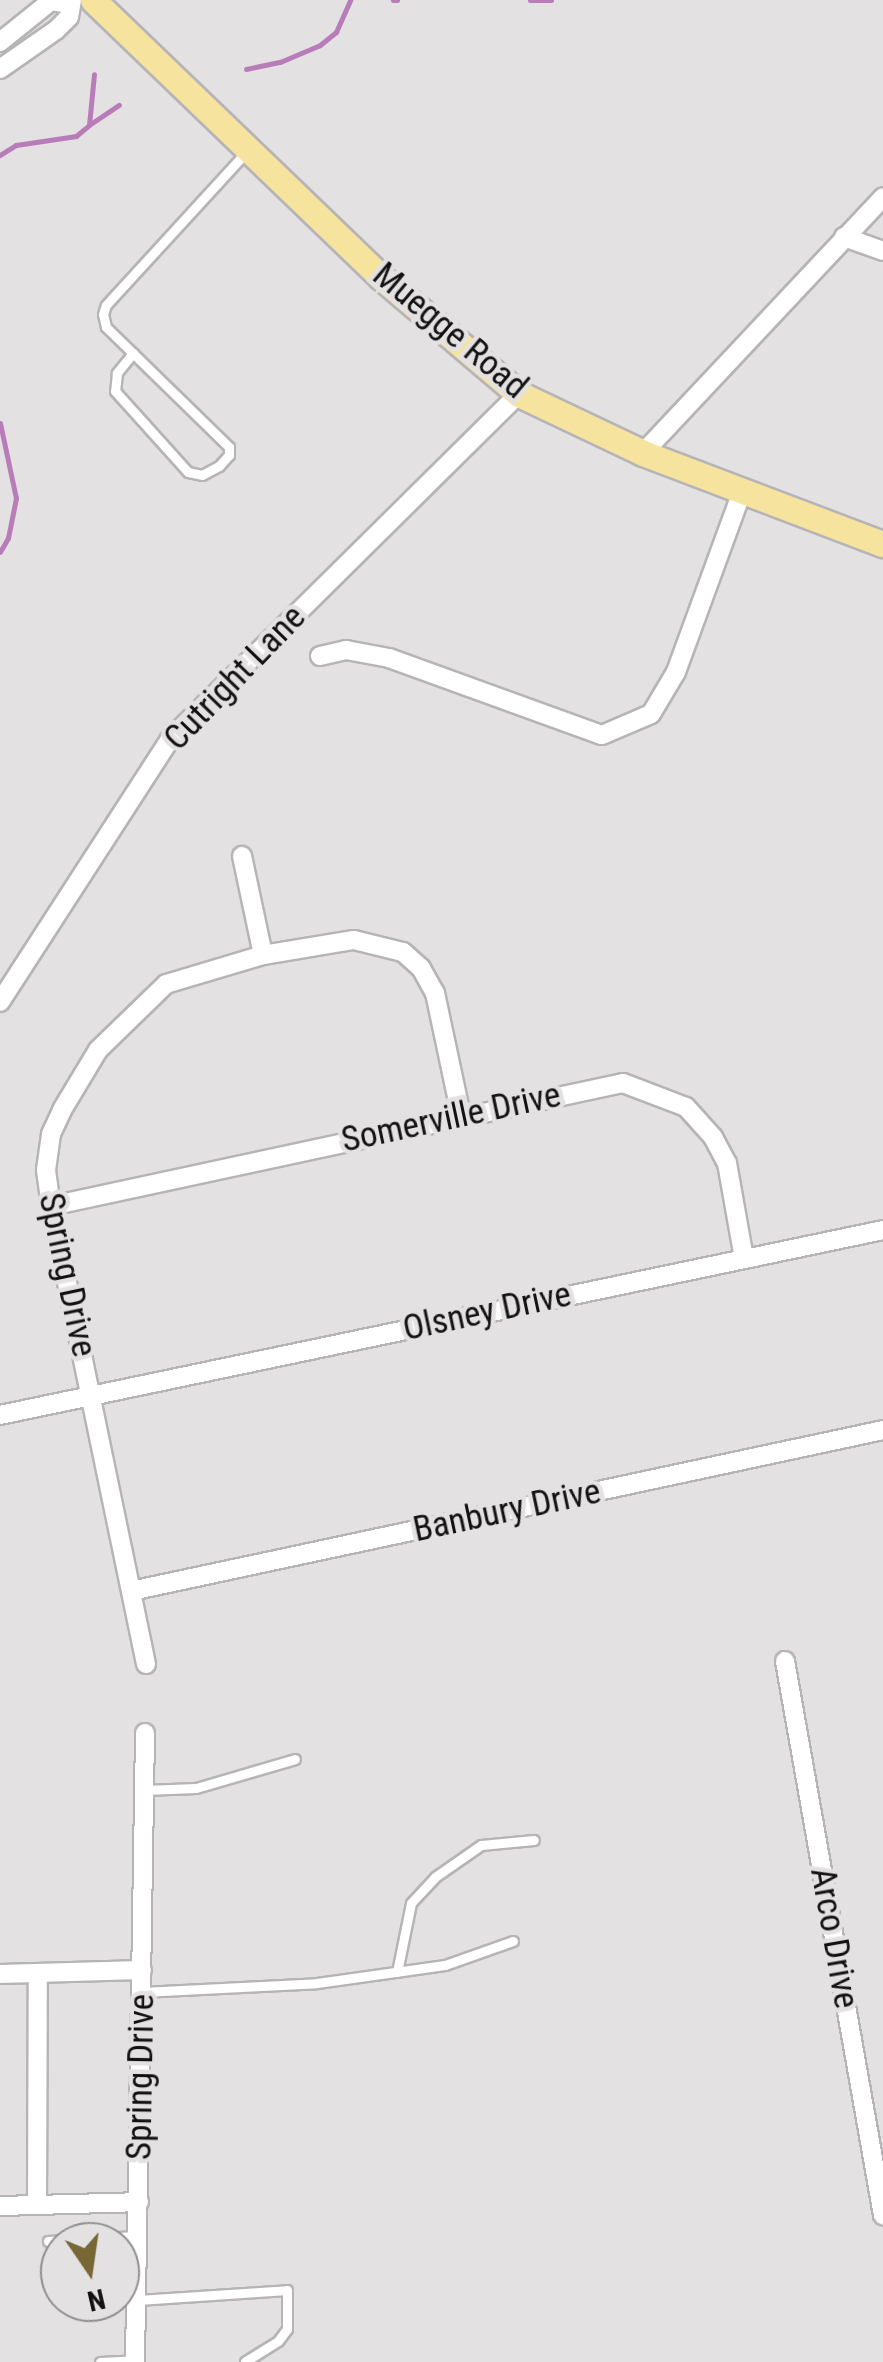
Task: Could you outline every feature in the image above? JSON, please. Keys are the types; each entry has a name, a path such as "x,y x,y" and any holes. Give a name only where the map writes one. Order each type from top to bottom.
{"main road":[{"name":"Muegge Road","path":"78,1 248,149 382,277 519,394 643,452 883,544"}],"street":[{"path":"0,42 51,1 78,1 56,30 0,69"},
{"path":"643,452 883,198"},
{"path":"844,237 883,251"},
{"name":"Cutright Lane","path":"0,1002 170,739 519,394"},
{"path":"320,656 346,650 390,658 602,734 652,714 676,672 742,492"},
{"path":"242,856 263,955"},
{"name":"Spring Drive","path":"146,1664 50,1206 46,1170 50,1134 98,1050 135,1009 166,984 263,955 354,940 379,943 403,952 421,968 435,993 460,1115"},
{"name":"Somerville Drive","path":"50,1206 623,1082 665,1096 703,1124 727,1163 744,1258"},
{"name":"Olsney Drive","path":"0,1415 883,1230"},
{"name":"Banbury Drive","path":"132,1592 883,1430"},
{"name":"Arco Drive","path":"786,1661 883,2214"},
{"name":"Spring Drive","path":"138,2222 146,1733"},
{"path":"0,1974 142,1970"},
{"path":"37,2205 38,1973"},
{"path":"0,2206 139,2202"},
{"name":"Spring Drive","path":"134,2361 137,2322"}],"lane":[{"path":"133,352 117,373 114,392 188,472 202,475 219,466 229,455 228,447 133,352 106,327 106,305 248,149"},
{"path":"144,1790 196,1788 295,1759"},
{"path":"397,1972 410,1904 435,1877 481,1845 534,1840"},
{"path":"142,1992 316,1983 445,1965 513,1942"},
{"path":"140,2300 287,2290 287,2329 278,2341 246,2362"},
{"path":"100,2362 134,2361"}],"waterway":[{"path":"246,69 280,62 320,45 336,32 350,0"},
{"path":"530,0 551,0"},
{"path":"0,155 16,145 76,136 89,125 94,74"},
{"path":"89,125 119,105"},
{"path":"0,423 16,498 8,538 0,552"}]}
